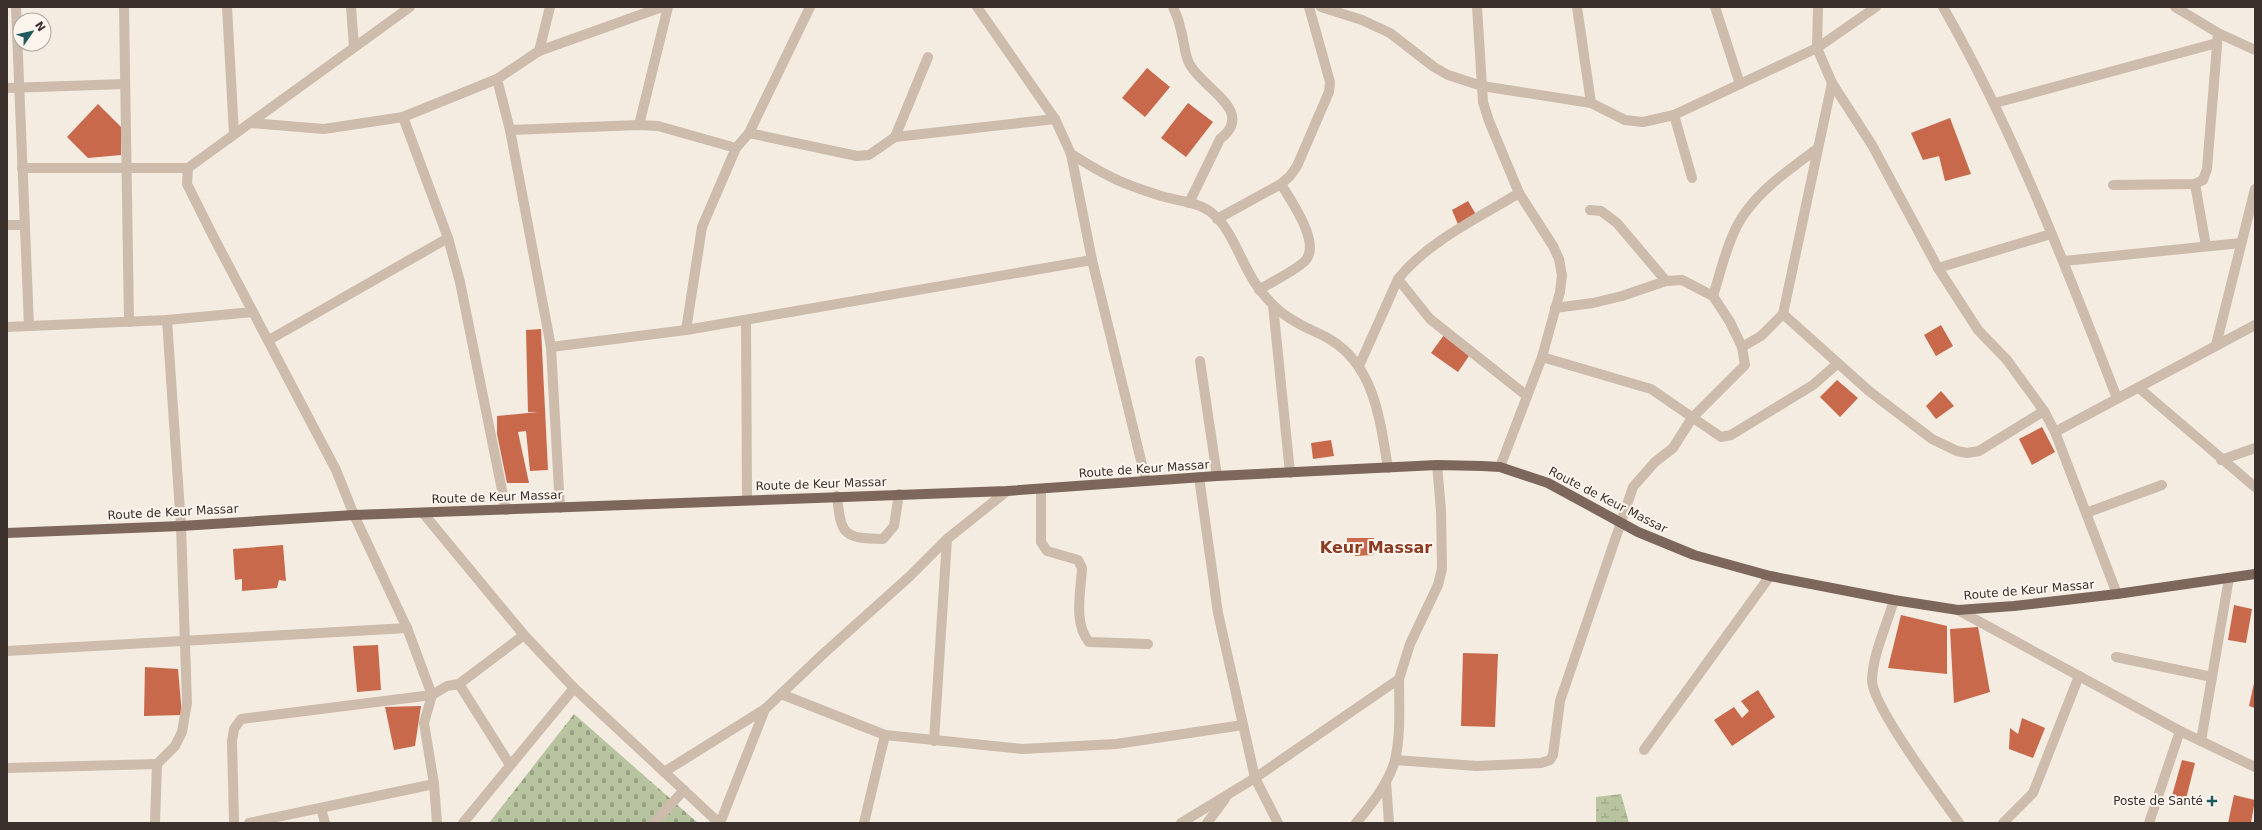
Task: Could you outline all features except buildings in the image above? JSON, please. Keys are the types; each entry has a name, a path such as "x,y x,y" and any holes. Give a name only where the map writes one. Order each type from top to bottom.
{"main road":[{"name":"Route de Keur Massar","path":"7,533 180,526 354,515 560,508 747,499 1007,491 1217,476 1437,465 1500,467 1548,483 1619,523 1650,538 1694,555 1770,576 1894,600 1958,610 2014,606 2117,594 2255,574"}],"street":[{"path":"16,7 28,326"},
{"path":"124,7 129,322"},
{"path":"227,7 234,134"},
{"path":"351,7 354,47"},
{"path":"22,168 127,166 188,168 410,7"},
{"path":"539,51 550,7"},
{"path":"250,123 324,129 403,117 497,80 539,51 662,7"},
{"path":"639,125 668,7"},
{"path":"686,330 702,227 736,148 748,133 810,7"},
{"path":"977,7 1055,119 1071,154 1092,260 1146,481"},
{"path":"1173,7 1180,27 1188,61 1196,75 1228,104 1233,117 1229,132 1220,139 1189,203"},
{"path":"1218,219 1281,184 1297,166 1329,92 1330,82 1308,7"},
{"path":"1477,7 1483,102 1488,121 1519,193 1553,246 1559,259 1562,275 1542,356 1500,467"},
{"path":"1577,7 1591,103"},
{"path":"1715,7 1740,84"},
{"path":"1818,7 1817,48 1832,83 1872,145 1938,268 1978,330 2007,360 2044,411 2086,512 2117,594"},
{"path":"1943,7 1995,103 2064,261 2117,398"},
{"path":"2175,7 2218,38 2255,50"},
{"path":"1324,8 1383,30 1443,73 1482,86 1591,103 1625,120 1643,122 1674,115 1817,48 1870,9"},
{"path":"1995,103 2218,38"},
{"path":"2113,185 2195,184 2203,180 2207,169 2218,38"},
{"path":"895,137 928,57"},
{"path":"497,80 510,130 551,347 560,508"},
{"path":"1742,348 1761,336 1783,314 1832,83"},
{"path":"7,88 125,84"},
{"path":"1674,115 1692,178"},
{"path":"403,117 448,238 478,364 506,510"},
{"path":"748,133 857,156 869,155 895,137 1055,119"},
{"path":"510,130 639,125 658,126 736,148"},
{"path":"1713,296 1734,234 1744,214 1765,188 1818,148"},
{"path":"1071,154 1112,178 1160,196 1201,206 1213,213 1218,219 1259,290 1273,305 1294,322 1330,339 1345,350 1359,366 1369,383 1382,429 1388,468"},
{"path":"188,168 187,184 336,470 354,515 407,628 432,695 424,723 434,784 437,823"},
{"path":"1259,290 1304,261 1311,251 1309,238 1302,220 1281,184"},
{"path":"2195,184 2206,246"},
{"path":"2216,345 2255,189"},
{"path":"1359,366 1398,279 1421,256 1519,193"},
{"path":"1590,210 1601,211 1616,223 1666,281"},
{"path":"7,225 25,225"},
{"path":"1938,268 2051,234"},
{"path":"269,340 448,238"},
{"path":"2064,261 2241,243"},
{"path":"551,347 686,330 1092,260"},
{"path":"1398,279 1430,319 1528,396"},
{"path":"1395,760 1477,766 1541,763 1550,760 1554,755 1560,701 1619,523 1633,487 1655,462 1673,448 1692,418 1745,365 1742,348 1730,322 1713,296 1682,280 1666,281 1614,298 1555,308"},
{"path":"1273,305 1290,473"},
{"path":"7,327 167,320 254,312"},
{"path":"1783,314 1868,391 1932,439 1956,451 1967,453 1979,451 2044,411"},
{"path":"155,823 158,764 175,746 186,719 187,703 180,526 167,320"},
{"path":"746,320 747,499"},
{"path":"2054,432 2255,325"},
{"path":"1542,356 1651,389 1722,437 1731,435 1813,385 1837,364"},
{"path":"1200,361 1217,476"},
{"path":"2139,388 2221,460 2255,487"},
{"path":"2221,460 2255,448"},
{"path":"1356,823 1386,781 1395,760 1399,727 1399,679 1410,644 1438,585 1442,569 1441,510 1437,465"},
{"path":"1199,478 1218,613 1255,778 1278,823"},
{"path":"2086,512 2162,485"},
{"path":"1041,489 1041,542 1047,551 1078,560 1082,568 1080,622 1083,634 1089,642 1148,644"},
{"path":"664,772 765,709 822,655 910,576 947,538 1007,491"},
{"path":"837,496 840,522 846,532 855,538 883,539 894,526 899,494"},
{"path":"423,513 524,635 574,688 719,823 765,709"},
{"path":"934,741 947,538"},
{"path":"1644,750 1770,576"},
{"path":"2201,742 2229,578"},
{"path":"1894,600 1875,661 1872,681 1881,708 1959,823"},
{"path":"1958,610 2180,731 2255,767"},
{"path":"7,651 407,628"},
{"path":"234,823 232,741 234,729 241,719 432,695 447,686 459,684 524,635"},
{"path":"2116,657 2212,677"},
{"path":"2003,823 2033,793 2079,676"},
{"path":"1181,823 1255,778 1399,679"},
{"path":"459,684 510,765"},
{"path":"463,823 574,688"},
{"path":"781,694 885,736 1022,749 1116,744 1243,725"},
{"path":"2149,823 2180,731"},
{"path":"864,823 885,736"},
{"path":"7,768 158,764"},
{"path":"1386,781 1389,823"},
{"path":"249,823 434,784"},
{"path":"654,823 684,790"},
{"path":"1207,823 1228,795"},
{"path":"321,808 325,823"}],"green space":[{"path":"574,714 698,823 489,823"},
{"path":"1621,794 1629,823 1596,823 1596,797"}],"place":[{"name":"Poste de Santé","path":"2212,801"}],"district":[{"name":"Keur Massar","path":"1376,547"}]}
